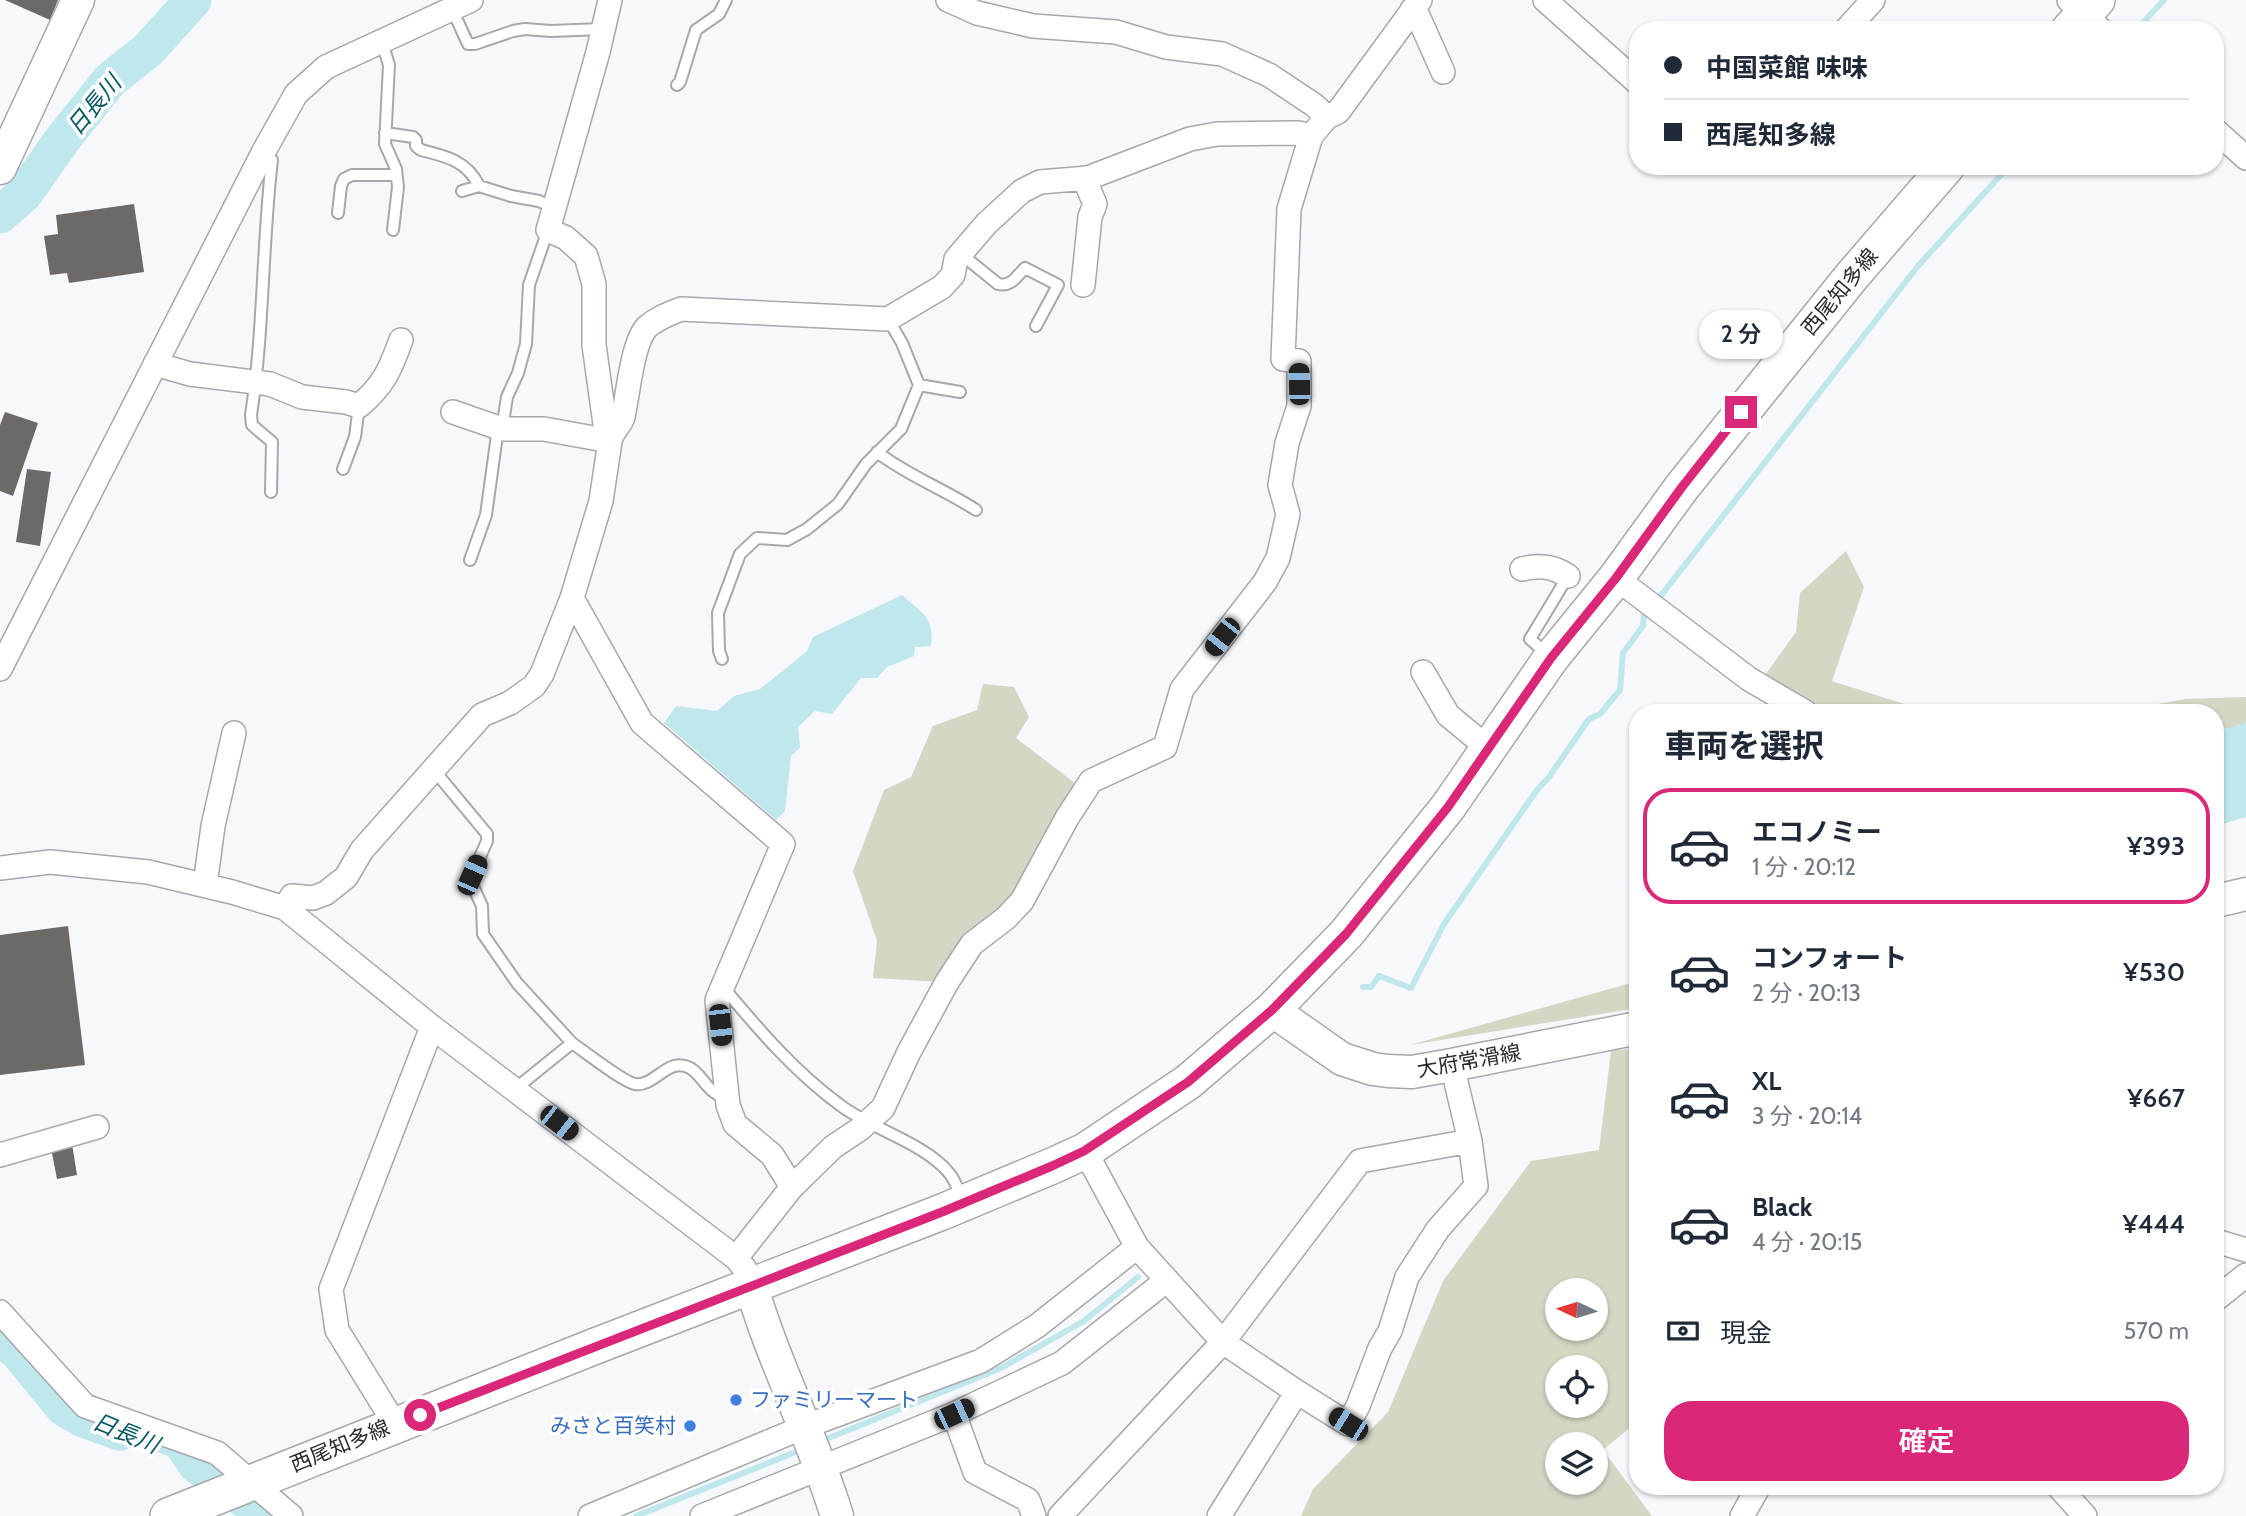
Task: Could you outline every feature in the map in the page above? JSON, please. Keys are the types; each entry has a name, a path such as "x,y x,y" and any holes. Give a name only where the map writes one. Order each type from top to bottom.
{"main road":[{"path":"0,168 78,0"},
{"name":"西尾知多線","path":"192,1510 251,1481 395,1424 743,1272 964,1203 1084,1151 1188,1082 1272,1010 1346,934 1448,807 1551,658 1616,578 1682,487 1852,276 1939,175"},
{"path":"2224,899 2246,894"},
{"name":"大府常滑線","path":"1272,1010 1342,1059 1373,1069 1412,1072 1629,1030"},
{"path":"743,1272 837,1516"}],"street":[{"path":"610,0 551,219 566,238 586,256 592,275 594,345 605,425 611,437"},
{"path":"948,0 979,6 1033,26 1116,32 1166,47 1222,54 1269,75 1327,117"},
{"path":"1545,0 1629,75"},
{"path":"1854,21 1873,0"},
{"path":"0,669 264,151 296,94 326,67 461,4"},
{"path":"1416,5 1418,16 1443,72"},
{"path":"0,868 50,862 148,872 285,908 743,1272 792,1187 833,1147 883,1108 909,1052 947,982 972,944 1006,918 1021,901 1091,781 1165,747 1182,689 1265,582 1278,558 1288,514 1280,485 1287,443 1299,407 1299,361 1283,359 1289,209 1311,136 1327,117 1338,112 1416,5"},
{"path":"285,908 292,896 313,898 346,877 362,850 482,715 510,703 538,681 572,598 601,501 611,437 622,422 637,348 644,330 657,319 681,309 888,319 942,286 953,275 956,259 987,223 1021,191 1040,182 1084,178 1190,139 1217,134 1298,133 1311,136"},
{"path":"2224,138 2246,158"},
{"path":"1083,285 1090,217 1095,204 1084,178"},
{"path":"155,364 190,374 270,384 302,397 359,406 381,386 391,369 401,340"},
{"path":"453,412 500,428 544,429 611,437"},
{"path":"1522,569 1535,566 1556,568 1568,576"},
{"path":"1616,578 1749,679 1791,704"},
{"path":"572,598 642,723 783,844 717,1000 727,1102 735,1124 772,1155 792,1187"},
{"path":"1423,673 1448,715 1489,748"},
{"path":"205,886 213,826 234,733"},
{"path":"395,1424 337,1330 331,1289 432,1027"},
{"path":"1084,1151 1139,1250 1223,1342 1348,1424 1359,1406 1380,1348 1390,1331 1407,1277 1438,1229 1476,1186 1470,1141 1452,1065"},
{"path":"0,1155 97,1127"},
{"path":"1060,1516 1223,1342 1360,1161 1470,1141"},
{"path":"2224,1243 2246,1250"},
{"path":"702,1516 813,1448 981,1361 1037,1326 1139,1250"},
{"path":"2224,1293 2246,1275"},
{"path":"590,1516 813,1448 954,1414 1062,1363 1164,1276"},
{"path":"0,1312 85,1406 217,1453 290,1516"},
{"path":"1219,1516 1297,1392"},
{"path":"954,1414 975,1472 1028,1500 1034,1516"},
{"path":"1742,1516 1754,1495"},
{"path":"2066,1495 2085,1516"}],"lane":[{"path":"677,85 696,30 719,15 726,0"},
{"path":"461,4 468,44 525,29 602,29"},
{"path":"382,43 389,65 385,144 397,175 398,187 393,230"},
{"path":"385,133 412,137 421,150 464,165 472,173 478,186"},
{"path":"264,151 272,160 266,210 260,342 251,425 272,442 271,492"},
{"path":"338,213 344,179 352,175 397,175"},
{"path":"462,191 478,186 539,201 551,219 529,285 526,344 518,373 507,397 486,515 470,560"},
{"path":"961,254 998,284 1010,284 1024,268 1058,285 1036,326"},
{"path":"722,659 719,651 718,613 740,554 757,538 787,540 807,529 838,504 866,464 901,429 919,385 902,343 888,319"},
{"path":"919,385 960,392"},
{"path":"343,469 355,437 359,406"},
{"path":"877,452 899,469 952,494 976,510"},
{"path":"1551,658 1530,639 1568,576"},
{"path":"433,769 487,834 487,841 472,875 472,884 482,906 483,934 517,983 572,1042 631,1083 644,1083 667,1068 676,1066 690,1069 727,1102 723,1107 696,1085"},
{"path":"723,987 774,1046 843,1108 944,1167 951,1175 964,1203"},
{"path":"515,1089 572,1042"}],"green space":[{"path":"1846,551 1864,587 1832,681 1904,704 1786,704 1760,682 1796,632 1800,593"},
{"path":"983,684 1014,687 1029,717 1016,738 1080,787 1035,895 941,982 873,978 877,941 853,871 884,790 911,777 933,726 977,710"},
{"path":"2246,697 2246,728 2224,735 2224,704 2158,704 2185,699"},
{"path":"1629,984 1629,1009 1410,1045"},
{"path":"1629,1049 1629,1428 1608,1446 1608,1432 1545,1432 1545,1495 1608,1495 1608,1457 1629,1485 1629,1495 1636,1495 1652,1516 1301,1516 1313,1489 1388,1412 1443,1281 1531,1161 1599,1150 1611,1051"}],"water":[{"path":"902,595 926,616 931,628 931,646 915,647 914,656 887,667 877,678 861,678 832,714 815,711 798,727 800,748 791,756 785,811 776,820 664,723 676,706 717,711 734,696 760,689 807,651 813,637"},
{"path":"2246,722 2246,817 2224,824 2224,728"},
{"path":"74,1410 215,1461 260,1503 270,1516 236,1516 183,1478 168,1456 69,1421"}],"building":[{"path":"5,0 58,0 50,20"},
{"path":"134,204 144,272 69,283 67,273 50,275 44,236 58,234 56,215"},
{"path":"5,412 38,423 13,496 0,491 0,425"},
{"path":"27,469 51,472 40,546 16,542"},
{"path":"68,926 85,1065 0,1075 0,935"},
{"path":"72,1144 77,1175 57,1179 51,1148"}],"waterway":[{"name":"日長川","path":"0,215 24,194 62,140 110,80 148,50 193,0"},
{"path":"2144,21 2164,0"},
{"path":"1363,987 1371,987 1379,976 1411,988 1444,924 1537,790 1589,719 1600,714 1620,690 1623,653 1643,626 1644,614 1918,266 2001,175"},
{"path":"819,1442 1001,1368 1084,1321 1138,1277"},
{"name":"日長川","path":"0,1338 18,1352 64,1408 83,1419 120,1432"},
{"path":"636,1516 803,1449"}],"place":[{"name":"ファミリーマート","path":"736,1400"},
{"name":"みさと百笑村","path":"690,1426"}],"route":[{"path":"420,1415 942,1212 1052,1166 1084,1151 1188,1082 1272,1010 1346,934 1448,807 1551,658 1616,578 1741,412"}]}
